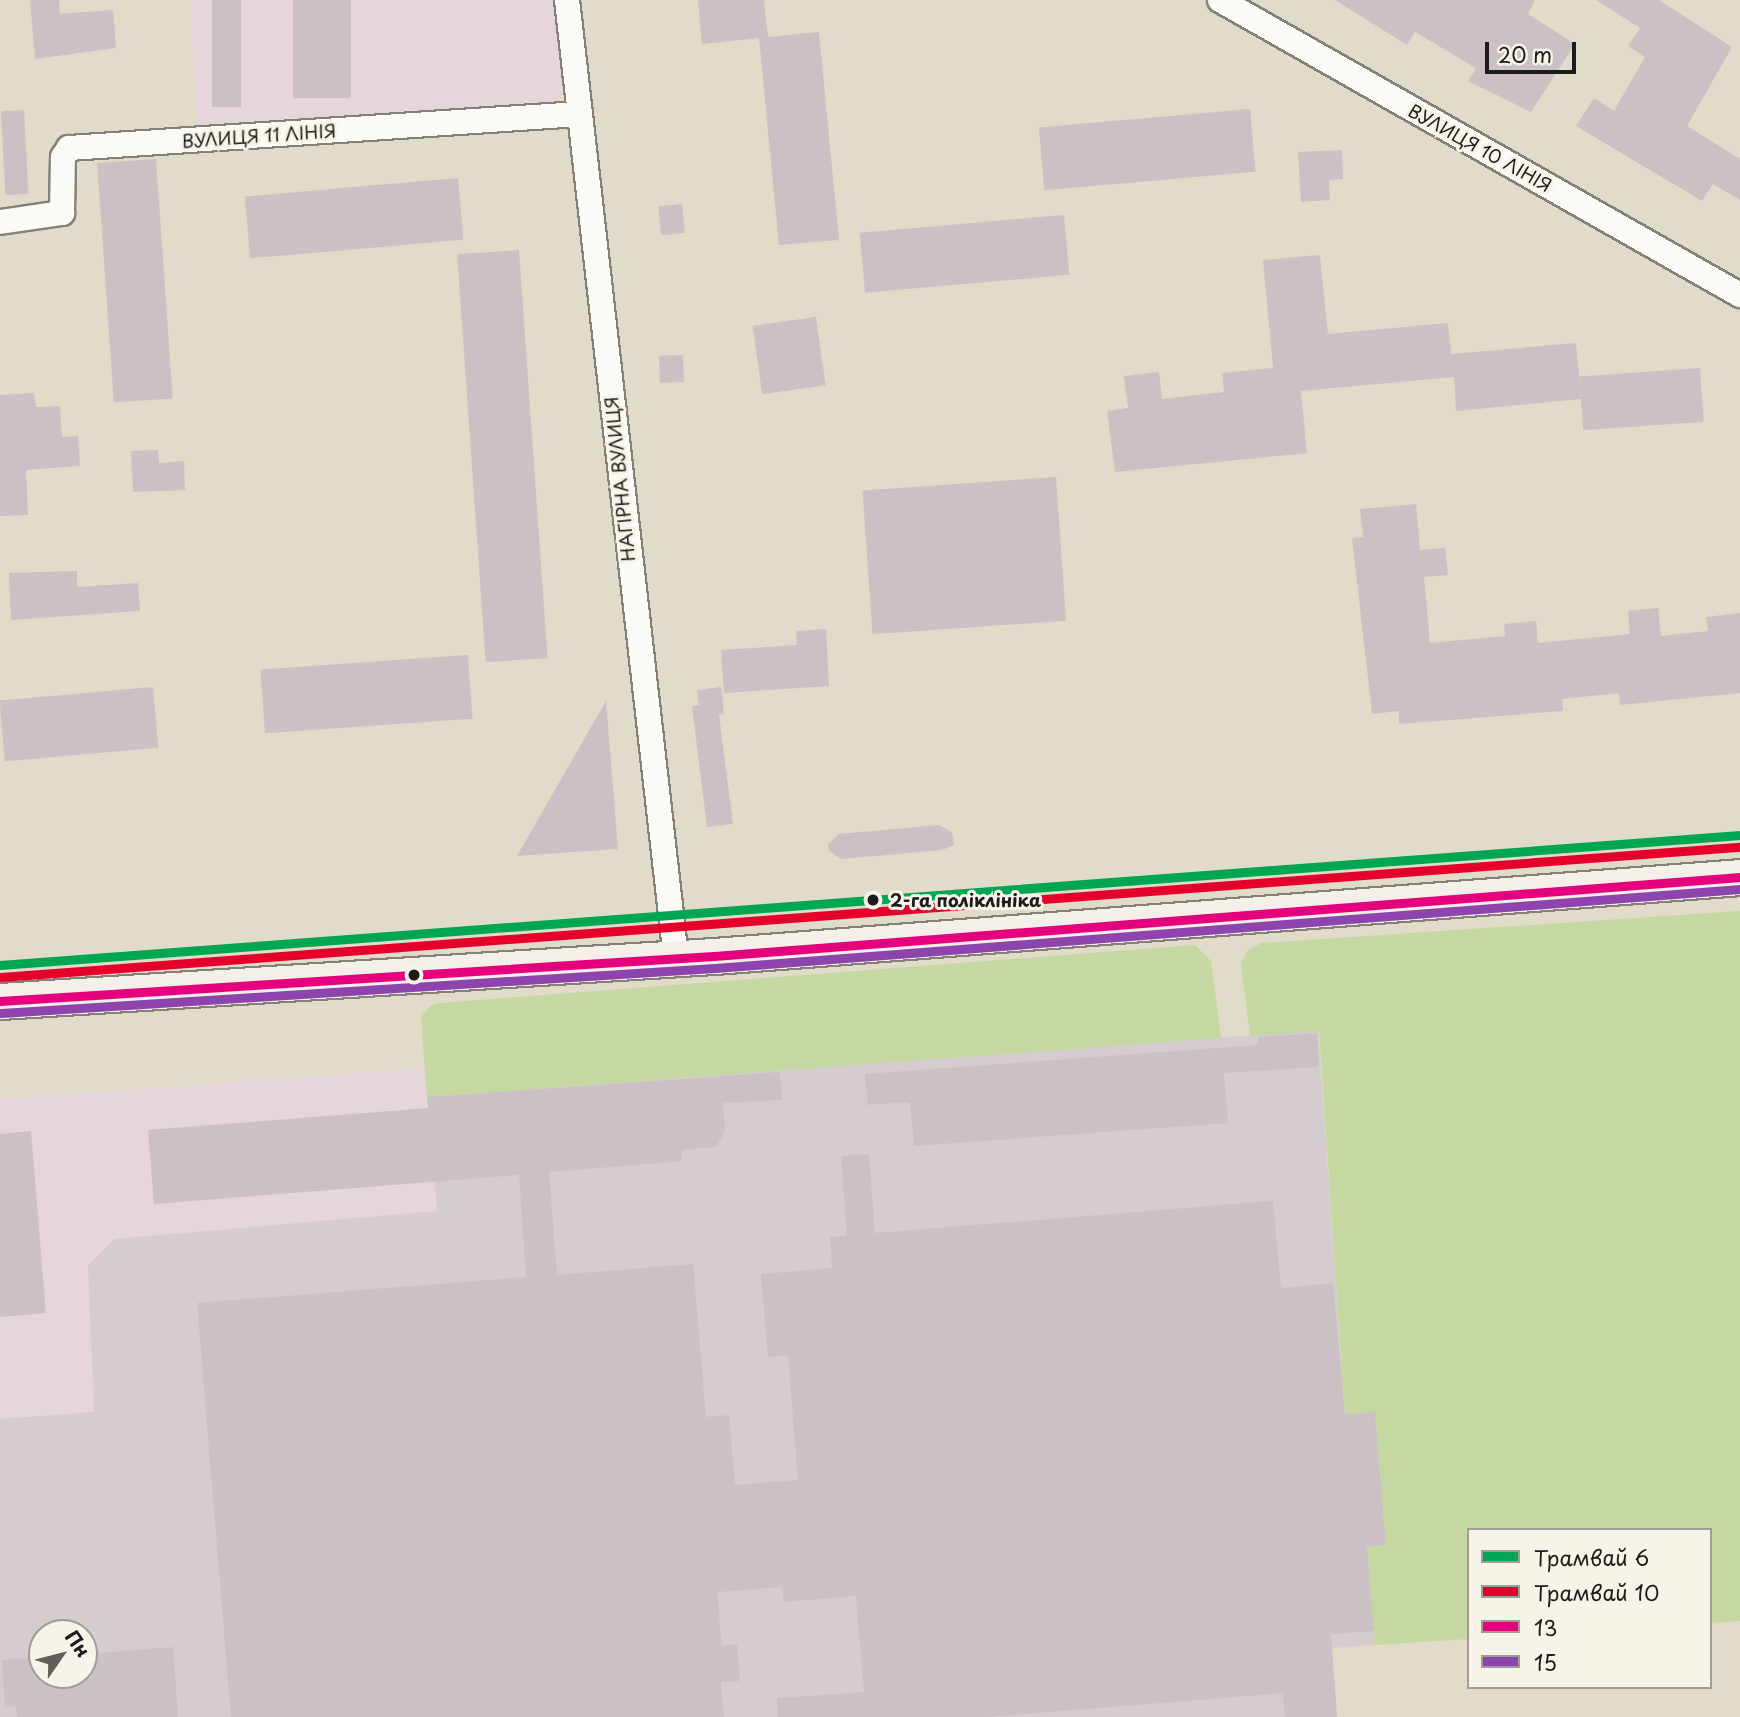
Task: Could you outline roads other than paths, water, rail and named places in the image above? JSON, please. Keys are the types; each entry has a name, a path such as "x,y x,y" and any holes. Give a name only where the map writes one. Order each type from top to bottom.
{"main road":[{"path":"0,1001 676,958 1740,877"}],"street":[{"name":"НАГІРНА ВУЛИЦЯ","path":"567,0 676,958"},
{"name":"ВУЛИЦЯ 10 ЛІНІЯ","path":"1220,0 1740,295"},
{"name":"ВУЛИЦЯ 11 ЛІНІЯ","path":"0,222 62,212 63,157 69,148 579,114"}],"tram line":[{"name":"6","path":"0,965 1740,835"},
{"name":"10","path":"1,977 1740,847"}],"place":[{"name":"2-га поліклініка","path":"873,900"}]}
